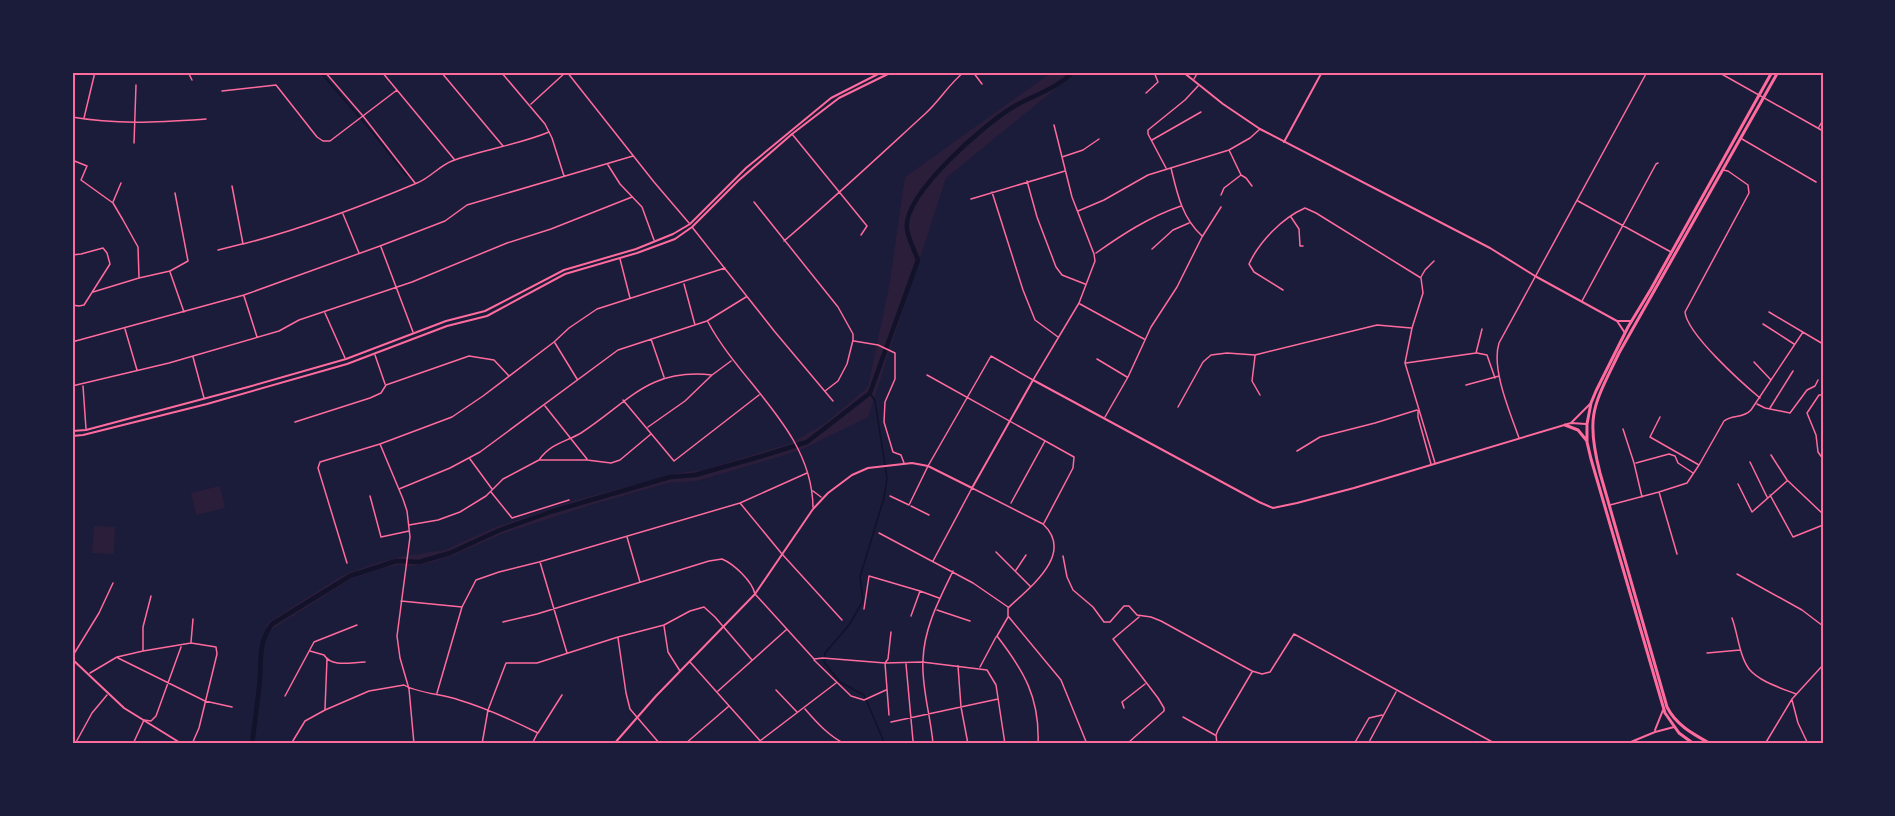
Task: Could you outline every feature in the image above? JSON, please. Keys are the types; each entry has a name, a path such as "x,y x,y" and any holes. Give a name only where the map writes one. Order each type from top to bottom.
{"highway":[{"path":"1694,744 1674,727 1664,708 1587,442 1587,424 1591,403 1632,321 1772,72"},
{"path":"1711,744 1681,725 1667,707 1609,506 1592,434 1593,411 1632,329 1778,72"},
{"path":"1566,425 1578,430 1587,442"}],"main road":[{"path":"72,436 207,404 314,374 447,326 487,316 565,274 620,259 683,234 746,168 838,96 882,72"},
{"path":"72,431 86,430 205,399 346,359 446,321 485,311 564,270 636,249 681,230 691,225 738,181 838,96 892,72"},
{"path":"1183,72 1260,129 1490,248 1535,276 1617,321 1626,333"},
{"path":"1284,142 1322,72"},
{"path":"1617,321 1632,321"},
{"path":"313,369 314,374"},
{"path":"614,744 680,671 755,594 813,509 823,499 852,474 882,465 928,466 972,488 1033,380 1273,508 1354,488 1566,425 1591,403"},
{"path":"1570,423 1587,424"},
{"path":"72,658 124,708 182,744"},
{"path":"1654,732 1664,708"},
{"path":"1626,744 1654,732 1674,727"}],"street":[{"path":"84,119 95,72"},
{"path":"188,72 192,80"},
{"path":"325,72 416,184"},
{"path":"382,72 454,160"},
{"path":"441,72 503,146"},
{"path":"501,72 530,104 549,132 564,177"},
{"path":"530,104 567,72 672,205 691,225 833,400"},
{"path":"784,241 840,193 939,101 948,85 964,72"},
{"path":"973,72 982,84"},
{"path":"1146,93 1158,82 1154,72"},
{"path":"1194,80 1198,72"},
{"path":"1519,439 1496,358 1498,344 1647,72"},
{"path":"1718,72 1823,131"},
{"path":"222,91 276,84 317,137 323,141 330,141 397,90"},
{"path":"134,143 136,85"},
{"path":"1167,168 1147,132 1152,125 1175,109 1199,85"},
{"path":"1151,141 1201,112"},
{"path":"72,117 135,123 206,119"},
{"path":"1818,129 1823,120"},
{"path":"909,505 928,466 991,356 1033,380 1079,303 1093,269 1094,254 1077,211 1054,125"},
{"path":"1077,211 1104,200 1138,179 1229,150 1260,129"},
{"path":"218,250 342,213 416,184 454,160 520,143 549,132"},
{"path":"792,134 867,226 861,236"},
{"path":"1740,138 1816,182"},
{"path":"1061,157 1083,150 1099,139"},
{"path":"1229,150 1240,175 1246,178 1252,186"},
{"path":"72,342 244,295 445,220 467,205 633,156"},
{"path":"72,160 87,166 81,180 113,203 138,247 139,278"},
{"path":"1582,302 1656,164 1659,163"},
{"path":"608,165 620,184 642,207 655,241"},
{"path":"1171,167 1181,206 1190,223 1202,237"},
{"path":"1722,170 1728,171 1748,185 1749,194 1685,312 1695,333 1727,368 1760,398"},
{"path":"971,199 1065,171"},
{"path":"1221,195 1224,188 1240,175"},
{"path":"1027,181 1037,217 1056,267 1062,275 1086,285"},
{"path":"113,203 121,183"},
{"path":"232,186 243,244"},
{"path":"992,192 1023,290 1035,320 1059,337"},
{"path":"93,292 170,271 188,261 175,193"},
{"path":"72,386 193,357 279,331 299,320 396,288 507,243 551,229 632,197"},
{"path":"1577,200 1672,252"},
{"path":"754,202 838,307 850,327 853,340 847,364 838,381 825,392"},
{"path":"1094,254 1140,224 1181,206"},
{"path":"1105,417 1128,377 1145,339 1221,207"},
{"path":"1283,290 1254,272 1249,264 1258,246 1291,216 1305,208 1421,278"},
{"path":"342,213 359,253"},
{"path":"1291,216 1299,229 1300,246 1303,246"},
{"path":"1152,249 1173,230 1190,223"},
{"path":"380,246 413,333"},
{"path":"72,255 103,248 107,253 108,267 82,306 72,305"},
{"path":"620,259 630,298"},
{"path":"1433,464 1418,417 1405,363 1412,328 1423,294 1421,278 1434,261"},
{"path":"347,563 318,465 325,460 380,444 452,417 590,313 725,268"},
{"path":"170,271 184,312"},
{"path":"683,283 695,325"},
{"path":"244,295 257,338"},
{"path":"399,489 470,458 618,350 707,321 747,296"},
{"path":"1079,303 1145,339"},
{"path":"325,312 346,359"},
{"path":"1768,312 1823,344"},
{"path":"707,321 732,360 783,422 801,457 813,490 813,509"},
{"path":"1762,324 1795,345"},
{"path":"1178,407 1203,362 1210,356 1227,353 1255,355 1360,328 1387,325 1412,328"},
{"path":"125,328 137,371"},
{"path":"1476,353 1482,328"},
{"path":"1609,506 1687,483 1724,421 1730,417 1747,415 1803,332"},
{"path":"651,338 665,378"},
{"path":"853,340 878,345 895,353 895,379 885,402 884,422 893,452 901,455 904,464"},
{"path":"554,342 578,380"},
{"path":"1405,363 1476,353 1486,355 1495,378"},
{"path":"374,354 386,385"},
{"path":"1255,355 1252,378 1260,395"},
{"path":"295,422 377,395 384,390 386,385 469,356 494,360 509,376"},
{"path":"193,357 205,399"},
{"path":"1097,359 1128,377"},
{"path":"647,427 685,401 712,375 732,360"},
{"path":"1754,362 1771,381"},
{"path":"1770,409 1792,370"},
{"path":"409,525 460,513 503,479 539,460 558,443 567,438 571,439 623,400 650,384 665,378 695,373 712,375"},
{"path":"927,375 1074,457 1075,465 1043,524"},
{"path":"1466,385 1500,376"},
{"path":"1756,403 1770,409 1792,412 1818,380"},
{"path":"83,384 86,430"},
{"path":"623,400 672,460 677,460 760,395"},
{"path":"1823,395 1819,395 1807,413 1816,435 1818,452 1823,459"},
{"path":"544,405 587,460"},
{"path":"1418,410 1422,416 1431,448 1433,464"},
{"path":"1296,451 1320,437 1418,410"},
{"path":"1660,417 1650,436 1699,465"},
{"path":"1623,429 1642,497"},
{"path":"539,460 587,460 603,464 615,462 651,434"},
{"path":"1011,503 1046,441"},
{"path":"380,444 399,489 409,525 397,646 409,689 414,744"},
{"path":"1427,449 1431,448"},
{"path":"1634,463 1670,454 1694,474"},
{"path":"1771,455 1787,480 1823,514"},
{"path":"470,458 512,518 569,500"},
{"path":"1750,462 1767,498"},
{"path":"437,693 462,607 476,580 740,503 807,473"},
{"path":"1738,484 1752,512 1787,480"},
{"path":"933,561 972,488 1043,524 1053,535 1055,546 1049,565 1044,573 1008,608 1008,616 979,668"},
{"path":"813,490 823,499"},
{"path":"1659,492 1677,554"},
{"path":"1770,495 1793,537 1823,525"},
{"path":"370,496 381,537 409,531"},
{"path":"890,496 929,515"},
{"path":"740,503 782,555 842,620"},
{"path":"879,533 973,583 1008,608"},
{"path":"627,537 640,582"},
{"path":"996,552 1030,587"},
{"path":"1015,571 1026,555"},
{"path":"1063,556 1067,577 1073,590 1093,607 1104,622 1110,622 1126,605 1137,615 1151,616 1252,671 1262,674 1270,672 1294,634 1496,744"},
{"path":"503,622 722,559 734,567 753,586 755,594 836,683 851,696 864,700 886,690"},
{"path":"540,562 567,653"},
{"path":"933,744 922,662 928,627 939,598 953,572"},
{"path":"1737,574 1802,610 1823,626"},
{"path":"864,609 869,576 939,598"},
{"path":"72,658 99,613 113,583"},
{"path":"911,616 920,591"},
{"path":"143,651 143,627 151,596"},
{"path":"400,601 462,607"},
{"path":"482,744 488,710 506,663 537,663 664,625 690,611 704,607 752,660"},
{"path":"936,609 970,621"},
{"path":"1129,742 1164,711 1146,682 1113,639 1140,615"},
{"path":"1008,616 1061,680 1087,744"},
{"path":"1732,618 1749,669 1755,675 1796,694"},
{"path":"191,643 193,619"},
{"path":"664,625 668,652 680,671"},
{"path":"285,696 314,642 357,626"},
{"path":"718,692 787,629"},
{"path":"889,715 885,663 888,659 891,632"},
{"path":"997,636 1021,669 1031,694 1039,718 1038,744"},
{"path":"618,637 627,701 637,717 660,744"},
{"path":"89,674 117,657 143,651 191,643 216,647 217,654 192,744"},
{"path":"133,744 144,720 151,721 156,716 181,646"},
{"path":"1707,653 1741,650"},
{"path":"309,651 324,655 327,659 337,663 365,662"},
{"path":"117,657 205,701 232,708"},
{"path":"814,659 831,658 885,663 922,662 987,670 996,684 1005,744"},
{"path":"326,710 327,659"},
{"path":"690,662 763,744"},
{"path":"905,663 915,744"},
{"path":"1765,744 1792,699 1823,664"},
{"path":"958,665 961,707 968,744"},
{"path":"1217,744 1216,735 1252,671"},
{"path":"1124,708 1122,702 1146,682"},
{"path":"756,744 836,683"},
{"path":"291,744 299,728 326,710 369,691 404,685 409,689 437,693 488,710 538,733"},
{"path":"776,690 797,713"},
{"path":"1368,744 1397,691"},
{"path":"75,744 92,713 109,693"},
{"path":"532,744 562,695"},
{"path":"891,722 999,699"},
{"path":"1792,699 1798,723 1808,744"},
{"path":"685,744 729,705"},
{"path":"804,709 818,724 845,744"},
{"path":"1354,744 1369,718 1383,715"},
{"path":"1183,717 1216,735"}],"shaded area":[{"path":"1052,72 1076,72 946,178 868,417 805,448 785,455 697,481 668,483 591,505 502,534 433,562 383,568 351,579 271,630 265,627 270,621 343,575 376,563 445,550 493,528 573,501 678,473 703,470 791,443 824,424 868,387 889,287 905,177"},
{"path":"220,486 225,508 196,515 191,493"},
{"path":"94,526 115,527 114,554 92,553"}],"waterway":[{"path":"320,72 407,176"},
{"path":"252,744 262,650 268,630 272,624 350,576 396,561 419,562 450,553 500,530 550,512 670,477 695,475 807,442 870,393 918,260 907,229 909,215 918,198 948,161 984,128 1000,115 1052,87 1073,72"},
{"path":"870,393 875,401 887,478 884,498 860,577 863,601 849,625 825,653 824,662 840,682 864,695 884,742 887,744"}]}
